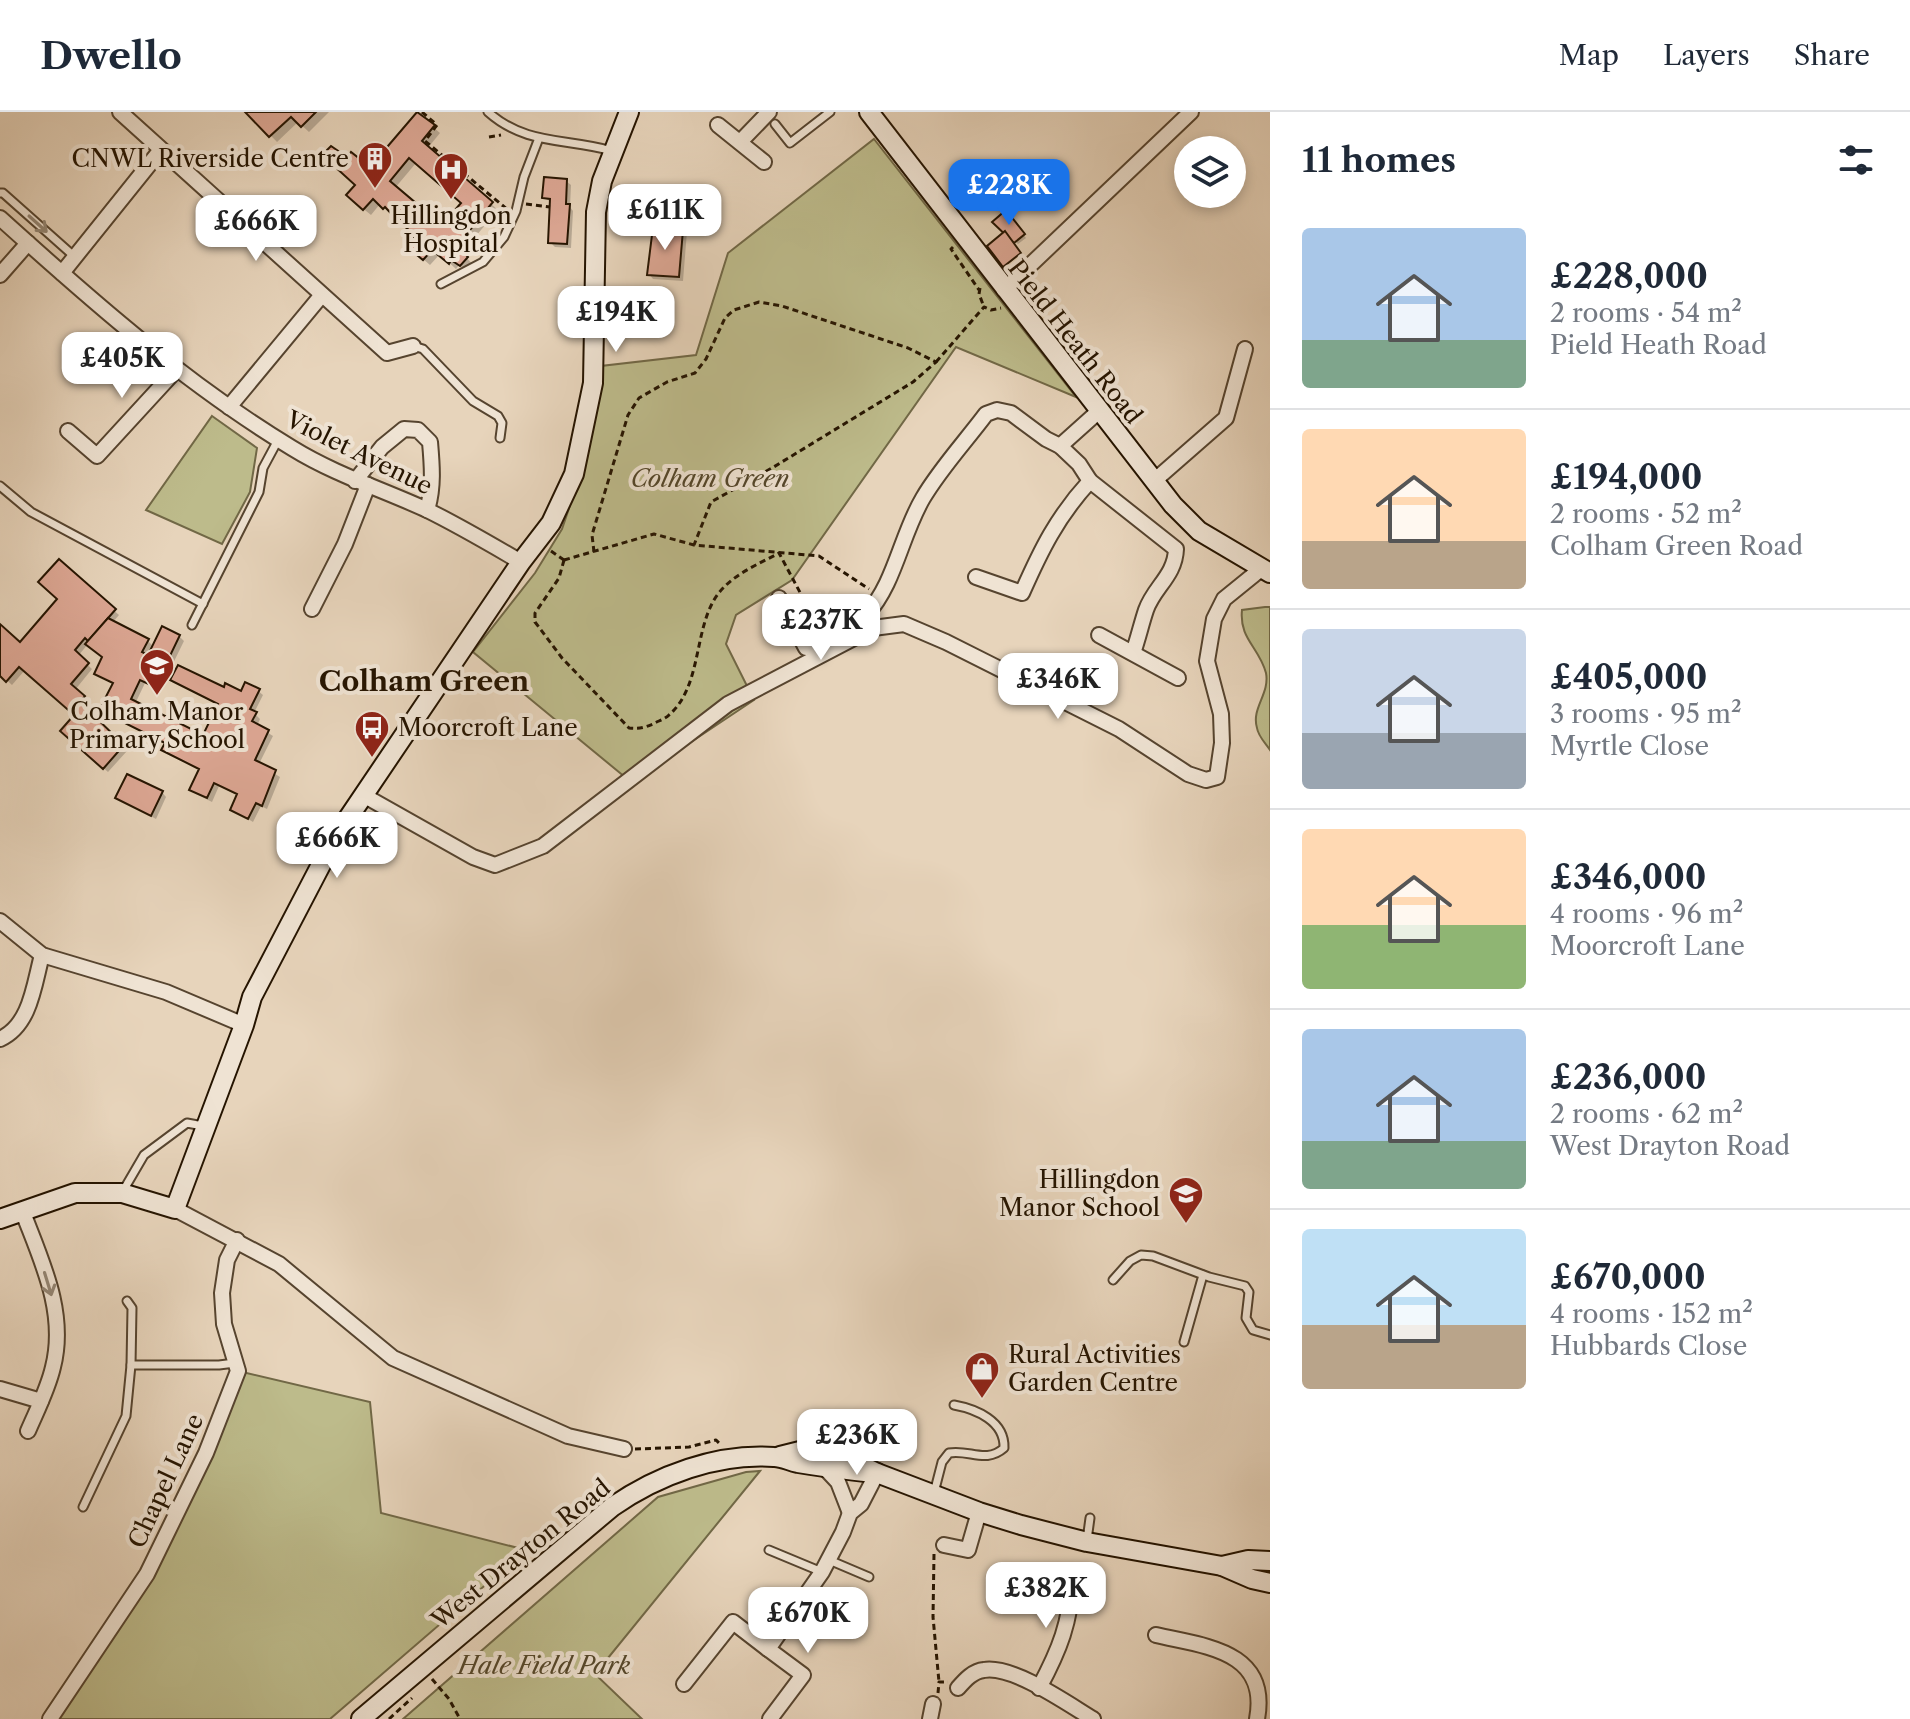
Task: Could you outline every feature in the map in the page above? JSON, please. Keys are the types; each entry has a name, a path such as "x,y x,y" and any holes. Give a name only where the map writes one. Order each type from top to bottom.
{"street":[{"path":"120,112 387,353 413,346"},
{"path":"175,1209 252,997 336,836 521,562 551,523 574,474 586,423 594,367 596,212 602,181 629,112"},
{"name":"Pield Heath Road","path":"869,112 1000,292 1154,481 1199,531 1265,571"},
{"path":"1000,292 1191,112"},
{"path":"740,142 772,118"},
{"path":"718,125 764,162"},
{"path":"62,273 160,151"},
{"name":"Violet Avenue","path":"0,218 176,370 278,440 361,483 427,510 521,562"},
{"path":"0,275 28,243"},
{"path":"229,407 321,296"},
{"path":"1154,481 1226,418 1245,349"},
{"path":"68,431 97,456 176,370"},
{"path":"779,598 806,648 830,638 863,617 880,598 906,529 924,496 986,414 997,410 1011,413 1060,446 1079,464 1090,481 1176,549 1176,564 1146,610 1133,653"},
{"path":"1060,446 1099,411"},
{"path":"312,609 345,544 361,483 382,447 404,429 418,430 430,442 433,471 427,510"},
{"path":"976,577 1022,593 1047,538 1069,504 1090,481"},
{"path":"363,795 473,857 495,865 543,846 728,704 873,628 904,624 1119,729 1188,774 1206,780 1217,777 1222,743 1221,714 1207,661 1214,619 1224,599 1265,571"},
{"path":"1099,635 1178,678"},
{"path":"0,921 42,955 166,992 244,1025"},
{"path":"0,1039 11,1034 24,1019 42,955"},
{"path":"0,1219 75,1193 122,1193 175,1209 279,1264 393,1358 568,1436 624,1449"},
{"path":"22,1210 50,1284 58,1321 54,1365 28,1431"},
{"name":"Chapel Lane","path":"50,1719 147,1574 206,1453 238,1371 224,1324 222,1293 227,1260 237,1240"},
{"path":"0,1389 41,1401"},
{"name":"West Drayton Road","path":"361,1719 622,1500 679,1472 708,1463 777,1457 789,1452 817,1451 841,1455 877,1473 979,1512 1087,1542 1222,1566 1270,1583"},
{"name":"West Drayton Road","path":"777,1457 796,1463 877,1473"},
{"path":"823,1466 843,1490 850,1513"},
{"path":"768,1649 825,1566 850,1513 861,1504 877,1473"},
{"path":"944,1545 968,1550 979,1512"},
{"name":"West Drayton Road","path":"1222,1566 1248,1560 1268,1560"},
{"path":"1039,1688 1064,1639 1071,1609 1073,1578"},
{"path":"684,1684 733,1622 803,1675 770,1719"},
{"path":"1156,1635 1230,1651 1246,1660 1258,1673 1264,1688 1257,1719"},
{"path":"958,1688 972,1675 986,1669 1015,1675 1093,1719"}],"lane":[{"path":"488,112 502,123 539,138 559,144 585,144 612,151"},
{"path":"772,118 790,143 830,112"},
{"path":"441,284 473,270 493,253 504,237 539,138"},
{"path":"0,193 75,257"},
{"path":"413,346 423,349 473,401 498,416 502,423 500,438"},
{"path":"192,625 259,492 263,468 278,440"},
{"path":"0,486 31,512 203,604"},
{"path":"122,1193 144,1155 187,1123 206,1127"},
{"path":"1113,1280 1130,1261 1141,1255 1166,1259 1180,1267 1248,1288 1246,1318 1253,1330 1270,1335"},
{"path":"1184,1342 1203,1275"},
{"path":"83,1507 126,1416 132,1308 127,1301"},
{"path":"131,1365 235,1363"},
{"path":"934,1495 942,1462 949,1453 961,1452 981,1457 1004,1448 1004,1439 983,1413 974,1408 954,1405"},
{"path":"1087,1542 1090,1518"},
{"path":"769,1550 869,1577"}],"path":[{"path":"422,112 437,125 425,141 511,214 516,201 550,207"},
{"path":"489,137 506,135"},
{"path":"959,243 951,249 979,290 984,307 998,310 1000,292 979,290"},
{"path":"594,552 592,535 628,415 639,398 667,382 695,373 706,359 725,318 734,310 759,302 782,306 908,348 936,362"},
{"path":"694,545 711,502 913,382 936,362 984,307"},
{"path":"548,549 564,560 654,534 694,545 819,556 874,592"},
{"path":"564,560 559,578 535,613 535,622 562,658 608,704 621,722 629,728 640,730 669,716 683,696 712,602 721,590 736,577 779,553"},
{"path":"779,553 822,634"},
{"path":"624,1449 689,1447 716,1440 735,1459"},
{"path":"932,1711 939,1682 933,1617 933,1562 934,1551 944,1545"},
{"path":"422,1667 449,1699 460,1719"},
{"path":"939,1682 946,1681 958,1688"}],"green space":[{"name":"Colham Green","path":"874,139 1076,397 956,347 792,580 736,615 726,644 754,700 631,782 473,652 535,573 562,529 587,455 601,366 696,355 728,253"},
{"path":"212,416 257,448 250,492 222,544 146,510"},
{"path":"1270,607 1270,750 1259,734 1256,721 1267,681 1266,673 1246,636 1242,610"},
{"path":"238,1371 370,1402 381,1513 526,1550 330,1719 53,1719 147,1574"},
{"name":"Hale Field Park","path":"760,1471 595,1674 642,1719 403,1719 658,1497 746,1472"}],"building":[{"path":"245,112 316,112 301,127 291,117 269,137"},
{"name":"CNWL Riverside Centre","path":"417,112 435,125 422,141 493,202 459,243 468,257 460,266 451,260 449,264 432,250 423,260 406,246 415,235 405,224 373,199 363,210 346,195 355,185 322,155 331,146 347,157 351,152 370,167","holes":["409,158 461,203 442,225 390,181"]},
{"path":"544,177 567,179 566,204 570,204 567,244 548,243 550,199 542,198"},
{"path":"641,197 685,201 681,230 654,227 655,213 638,211"},
{"path":"1006,210 1025,234 1014,243 992,222"},
{"path":"653,227 683,230 679,277 647,275"},
{"path":"1005,231 1021,253 1003,267 987,246"},
{"path":"59,559 116,609 88,641 85,638 75,650 89,663 71,684 85,696 80,702 124,745 103,769 60,731 74,715 19,667 6,682 0,676 0,624 20,642 57,599 38,582"},
{"path":"108,618 149,639 142,652 148,655 162,626 180,635 155,687 140,680 131,699 203,735 218,704 170,680 178,665 224,687 225,683 241,691 245,682 260,689 250,709 257,712 252,721 269,730 255,760 276,770 262,806 256,803 248,819 230,810 237,794 214,783 207,798 189,790 199,769 161,750 165,743 103,712 100,719 96,716 113,683 94,674 102,657 85,644"},
{"path":"127,774 163,791 151,816 115,798"}],"place":[{"name":"CNWL Riverside Centre","path":"375,190"},
{"name":"Hillingdon Hospital","path":"451,201"},
{"name":"Colham Manor Primary School","path":"157,697"},
{"name":"Moorcroft Lane","path":"372,759"},
{"name":"Hillingdon Manor School","path":"1186,1225"},
{"name":"Rural Activities Garden Centre","path":"982,1400"}],"district":[{"name":"Colham Green","path":"424,681"}]}
